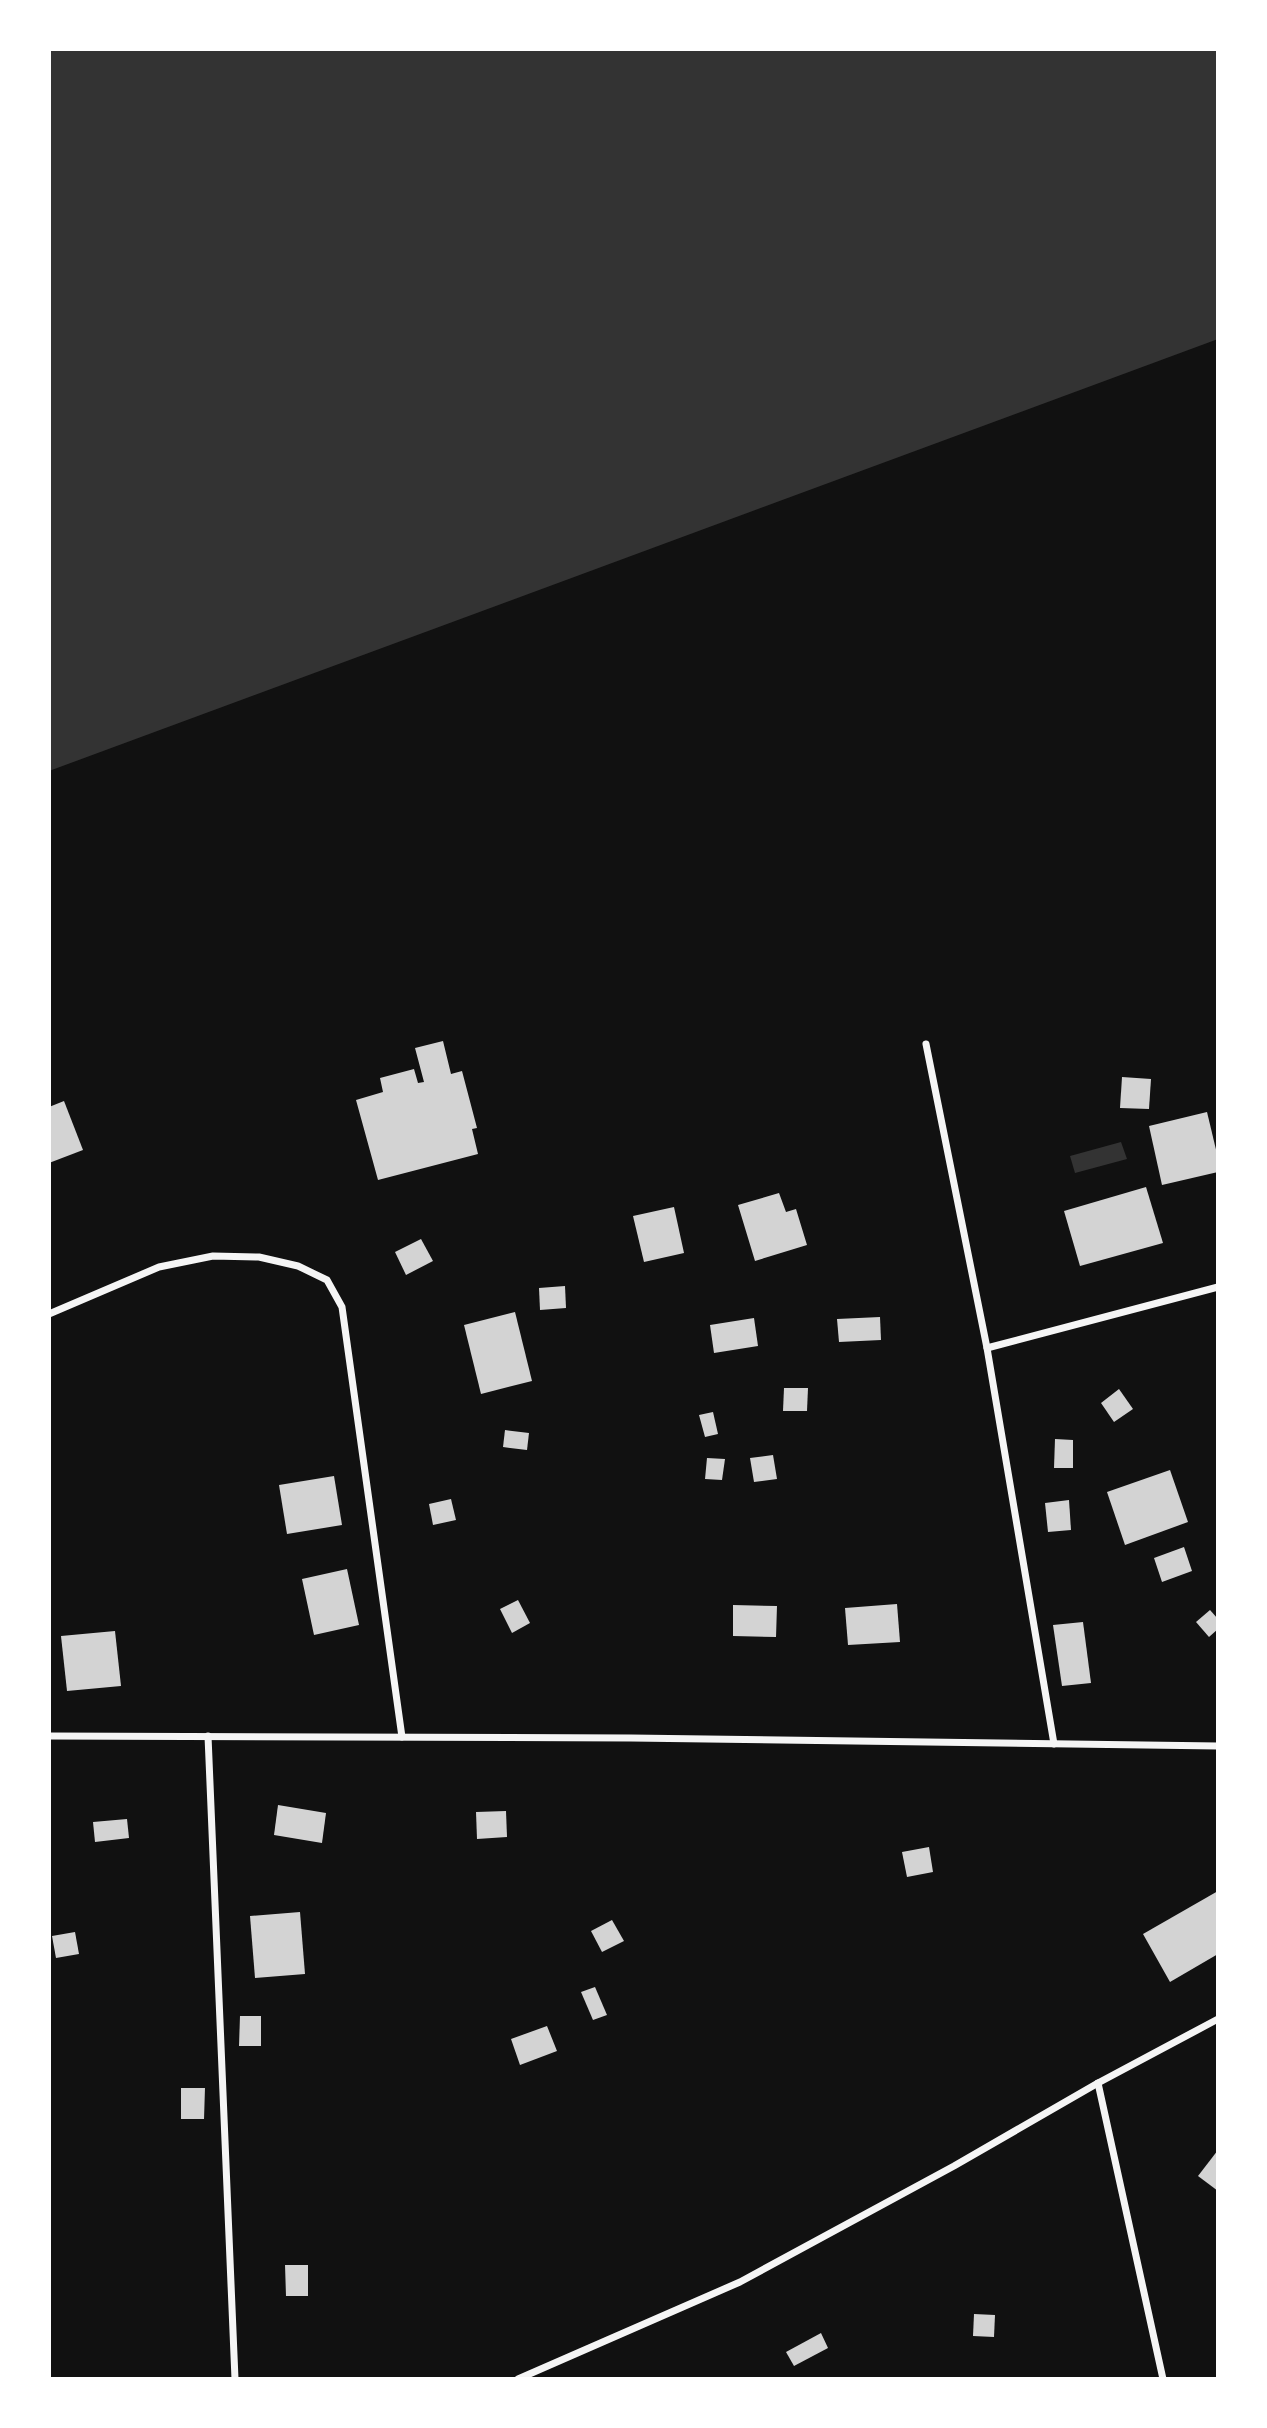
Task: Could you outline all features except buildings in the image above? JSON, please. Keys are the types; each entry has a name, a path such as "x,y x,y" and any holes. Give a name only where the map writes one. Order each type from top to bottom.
{"street":[{"path":"926,1044 987,1348 1054,1744"},
{"path":"49,1314 159,1268 213,1256 259,1257 298,1266 327,1280 342,1307 402,1737"},
{"path":"987,1348 1218,1287"},
{"path":"49,1736 1218,1746"},
{"path":"208,1736 235,2379"},
{"path":"518,2379 740,2282 954,2166 1098,2083 1218,2020"},
{"path":"1098,2083 1163,2379"}],"shaded area":[{"path":"49,49 1218,49 1218,339 49,771"},
{"path":"1121,1142 1127,1159 1075,1173 1070,1156"}]}
